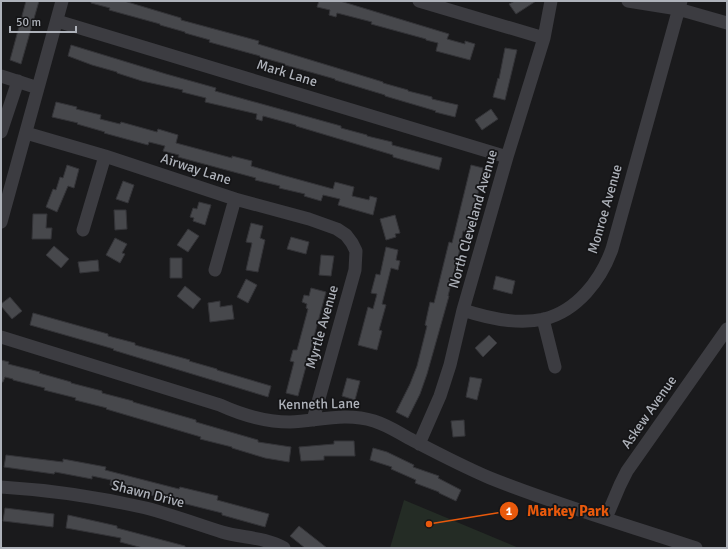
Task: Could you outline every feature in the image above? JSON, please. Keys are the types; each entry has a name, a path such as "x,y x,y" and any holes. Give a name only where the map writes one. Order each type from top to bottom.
{"street":[{"path":"1,222 7,182 26,133 62,1"},
{"path":"419,1 544,38"},
{"name":"North Cleveland Avenue","path":"419,444 440,396 446,378 463,310 507,157 544,38 552,1"},
{"path":"628,1 680,5 727,23"},
{"name":"Monroe Avenue","path":"463,310 481,316 515,321 543,319 559,313 571,306 593,285 609,257 680,5"},
{"name":"Mark Lane","path":"57,21 507,157"},
{"path":"1,76 38,88"},
{"path":"1,132 18,81"},
{"name":"Airway Lane","path":"26,133 105,156 235,199 310,219 337,229 346,235 352,243"},
{"path":"83,230 105,156"},
{"path":"215,270 235,199"},
{"name":"Myrtle Avenue","path":"313,420 355,270 356,251 352,243"},
{"path":"543,319 555,367"},
{"name":"Askew Avenue","path":"606,518 627,471 727,329"},
{"name":"Kenneth Lane","path":"1,337 254,417 288,422 313,420 334,416 352,416 368,419 392,428 455,463 491,478 548,499 696,548"},
{"name":"Shawn Drive","path":"1,487 70,494 109,500 177,517 224,532 270,542 284,548"}],"shaded area":[{"path":"404,500 519,548 390,548"}],"building":[{"path":"26,1 39,1 21,64 10,60"},
{"path":"91,1 124,1 181,18 181,20 259,41 258,44 408,91 432,97 432,99 458,105 455,117 260,56 209,42 210,40 109,10 110,8 91,3"},
{"path":"319,1 340,1 449,34 447,39 465,44 465,41 475,44 470,60 436,51 438,43 426,39 337,13 336,17 329,15 330,10 317,7"},
{"path":"515,1 536,1 516,14 509,4"},
{"path":"71,45 216,88 215,91 341,126 341,128 392,142 392,145 442,158 439,170 393,157 393,155 296,125 263,116 262,121 256,119 257,114 205,102 206,98 182,92 183,90 142,81 92,65 68,56"},
{"path":"505,48 517,50 505,100 493,97 498,78 499,79"},
{"path":"56,102 101,115 100,119 120,124 121,122 157,132 158,129 178,135 176,143 232,158 232,156 252,161 251,166 282,175 333,189 335,182 354,187 352,196 369,200 370,196 377,198 373,215 338,205 340,199 323,195 321,201 304,196 305,194 279,188 280,186 255,180 256,178 178,157 179,155 163,151 165,146 149,142 148,145 104,133 105,132 77,124 78,123 52,117"},
{"path":"491,109 498,119 482,130 475,120"},
{"path":"67,165 79,169 74,188 68,186 57,212 46,207 53,189 56,190 60,177 63,178"},
{"path":"471,165 483,168 473,214 471,213 467,232 463,231 449,296 427,374 420,394 408,418 396,412 417,366 427,326 425,325 430,302 434,303 449,242 452,243"},
{"path":"123,181 134,185 128,203 116,199"},
{"path":"199,202 211,205 205,225 193,221 194,218 190,217 193,208 197,209"},
{"path":"114,210 126,210 127,229 115,230"},
{"path":"33,214 47,214 46,228 52,228 51,239 32,239"},
{"path":"395,215 400,233 395,234 396,237 386,240 380,219"},
{"path":"251,223 263,226 260,238 265,240 258,272 246,270 252,243 246,242"},
{"path":"188,229 199,236 188,252 177,245"},
{"path":"291,237 309,242 306,254 287,249"},
{"path":"115,238 127,244 122,253 125,254 120,263 106,255"},
{"path":"54,246 69,259 61,268 46,255"},
{"path":"386,247 398,250 396,260 400,261 398,270 391,268 382,304 386,305 379,330 382,331 377,350 358,345 368,307 373,309 377,294 371,293 376,274 380,275"},
{"path":"321,255 334,256 331,276 319,275"},
{"path":"170,258 182,258 182,278 170,278"},
{"path":"98,260 99,271 80,273 78,262"},
{"path":"496,276 515,281 512,294 493,289"},
{"path":"246,279 257,285 248,303 237,297"},
{"path":"185,286 201,299 193,309 177,296"},
{"path":"311,288 326,292 298,396 286,393 294,362 290,361 293,350 297,350 308,309 306,308 307,304 302,302 304,295 309,296"},
{"path":"10,297 22,311 12,319 1,306 1,304"},
{"path":"220,301 220,307 232,305 234,319 210,322 208,303"},
{"path":"33,313 108,334 108,336 135,343 135,345 190,360 189,361 271,386 268,397 113,350 114,349 30,325"},
{"path":"489,335 497,343 483,357 475,348"},
{"path":"1,360 9,362 8,364 102,391 102,393 196,420 196,422 258,440 258,442 291,447 289,462 265,458 232,447 200,439 201,437 106,409 107,408 75,400 76,398 44,390 45,388 13,379 5,377 3,382 1,382"},
{"path":"470,377 482,379 477,400 466,397"},
{"path":"347,378 360,381 355,400 342,396"},
{"path":"464,420 465,436 453,437 451,421"},
{"path":"334,441 354,441 355,456 324,456 324,460 301,461 299,447 334,444"},
{"path":"373,448 387,452 414,465 413,467 439,476 438,478 461,490 456,501 439,492 415,483 416,480 391,469 392,467 370,460"},
{"path":"6,455 63,462 63,459 106,467 105,470 179,489 180,487 218,496 217,500 269,514 265,527 222,515 222,513 110,485 111,480 92,476 92,479 55,472 54,474 4,467"},
{"path":"5,508 54,514 53,527 3,521"},
{"path":"68,515 117,526 117,528 185,546 185,548 143,548 120,542 121,538 66,528"},
{"path":"299,526 327,548 305,548 290,536"}],"place":[{"name":"Markey Park","path":"429,524"}]}
